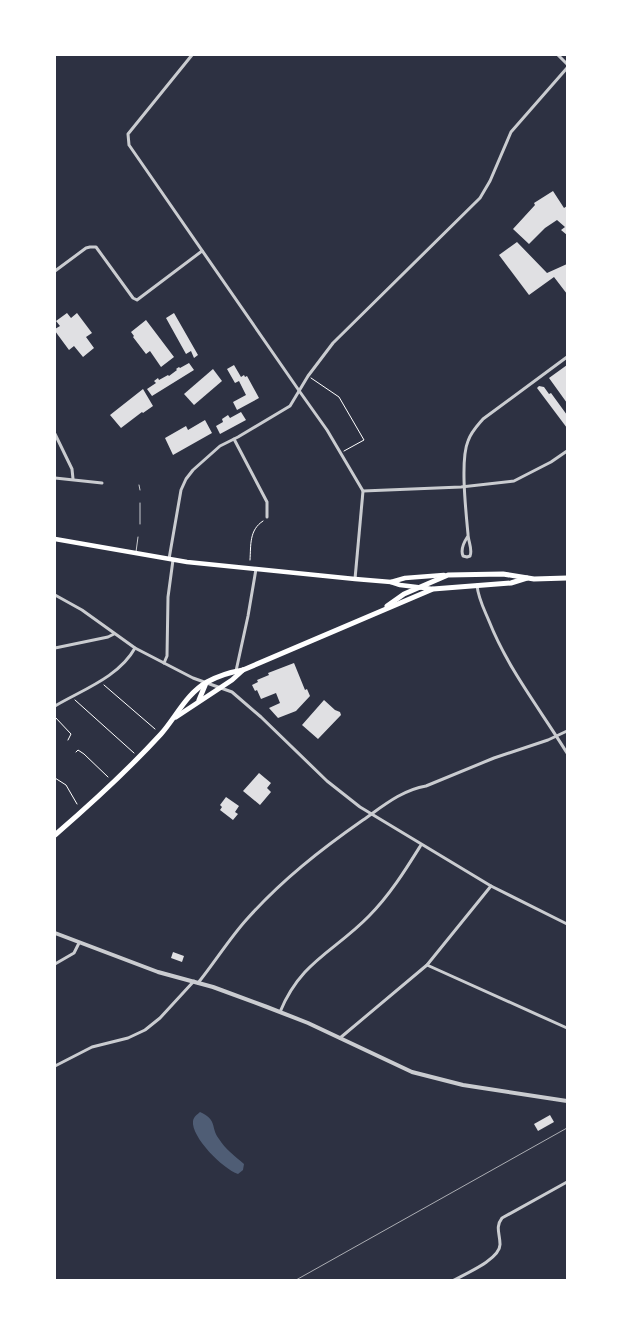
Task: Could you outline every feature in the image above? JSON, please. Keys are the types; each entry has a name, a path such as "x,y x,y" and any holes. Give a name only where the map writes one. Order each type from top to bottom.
{"main road":[{"path":"55,539 171,559 433,588 511,583 527,578"},
{"path":"391,582 416,576 448,575 503,574 527,578 567,578"},
{"path":"380,611 418,586 448,575"},
{"path":"175,718 192,693 207,682 243,670 433,588"},
{"path":"55,835 114,783 175,718 232,680 243,670"},
{"path":"221,687 233,672"},
{"path":"199,701 207,682"}],"street":[{"path":"192,55 128,134 129,144 327,430 363,491 356,579"},
{"path":"164,663 166,656 171,559 184,482 211,452 286,409 300,392 323,354 348,326 473,206 490,181 511,132 567,66 558,55"},
{"path":"55,271 86,248 90,246 96,247 133,298 137,300 202,252"},
{"path":"468,536 463,545 462,552 465,557 471,554 465,486 465,453 467,442 473,431 485,418 567,357"},
{"path":"55,434 72,469 73,479"},
{"path":"234,439 267,502 267,517"},
{"path":"363,491 465,486 514,481 567,452"},
{"path":"55,478 102,482"},
{"path":"233,672 248,616 256,569"},
{"path":"477,584 479,598 502,649 526,691 567,753"},
{"path":"55,595 82,610 135,648 193,678 232,692 257,712 326,781 371,814 490,886 567,924"},
{"path":"55,648 108,638 114,634"},
{"path":"55,706 100,681 130,658 135,648"},
{"path":"55,1066 92,1047 128,1038 145,1030 160,1018 196,982 268,896 318,851 392,799 416,788 426,786 567,731"},
{"path":"280,1012 289,992 302,974 313,962 373,912 388,894 421,845"},
{"path":"340,1038 427,965 490,886"},
{"path":"55,933 158,972 213,987 308,1022 399,1067 441,1080 473,1087 567,1101"},
{"path":"55,964 74,953 79,943"},
{"path":"427,965 567,1028"},
{"path":"454,1280 497,1254 500,1244 497,1226 502,1218 567,1182"}],"lane":[{"path":"139,485 140,490"},
{"path":"140,503 140,524"},
{"path":"136,552 138,537"}],"path":[{"path":"308,376 339,397 364,440 341,452"},
{"path":"250,560 252,535 257,524 267,517"},
{"path":"100,681 155,729"},
{"path":"72,697 134,753"},
{"path":"55,717 71,734 68,740"},
{"path":"76,752 78,750 84,754 108,777"},
{"path":"55,778 66,785 77,804"}],"water":[{"path":"200,1112 212,1121 216,1135 224,1146 244,1164 243,1170 238,1174 224,1166 209,1152 197,1135 193,1121"}],"building":[{"path":"553,191 564,208 567,206 567,235 561,230 565,227 557,220 545,228 529,244 513,229 535,205 534,203"},
{"path":"517,242 547,273 567,264 567,294 554,277 529,295 499,255"},
{"path":"67,313 71,318 77,313 92,333 86,337 94,348 83,357 74,346 69,350 55,331 60,326 56,321"},
{"path":"174,313 198,355 194,358 191,351 186,354 166,318"},
{"path":"146,320 174,357 161,367 150,351 146,354 131,332"},
{"path":"189,363 194,370 152,396 147,389 156,383 154,381 158,378 159,380 169,376 179,367"},
{"path":"234,365 241,377 247,376 259,398 237,410 233,402 246,395 239,381 235,383 227,369"},
{"path":"567,365 566,373 567,403 549,378"},
{"path":"213,369 222,381 194,405 184,394"},
{"path":"539,386 544,387 549,394 551,393 567,415 567,428 537,388"},
{"path":"143,389 153,406 121,428 110,415"},
{"path":"241,412 246,420 220,434 216,426 223,422 222,419 228,415 230,418"},
{"path":"205,420 212,433 173,455 165,438 186,426 188,430"},
{"path":"294,663 305,690 307,689 310,696 296,711 278,718 269,708 280,703 276,693 261,699 257,690 255,691 252,685 258,682 257,680 269,675 268,673"},
{"path":"324,700 340,712 341,715 318,739 302,725"},
{"path":"259,773 271,783 267,788 271,792 260,805 243,791"},
{"path":"226,797 239,806 235,812 238,814 233,820 220,810 222,807 220,805"},
{"path":"173,952 184,956 182,962 171,958"},
{"path":"550,1115 554,1122 538,1131 534,1124"}],"tram line":[{"path":"296,1280 567,1128"}]}
